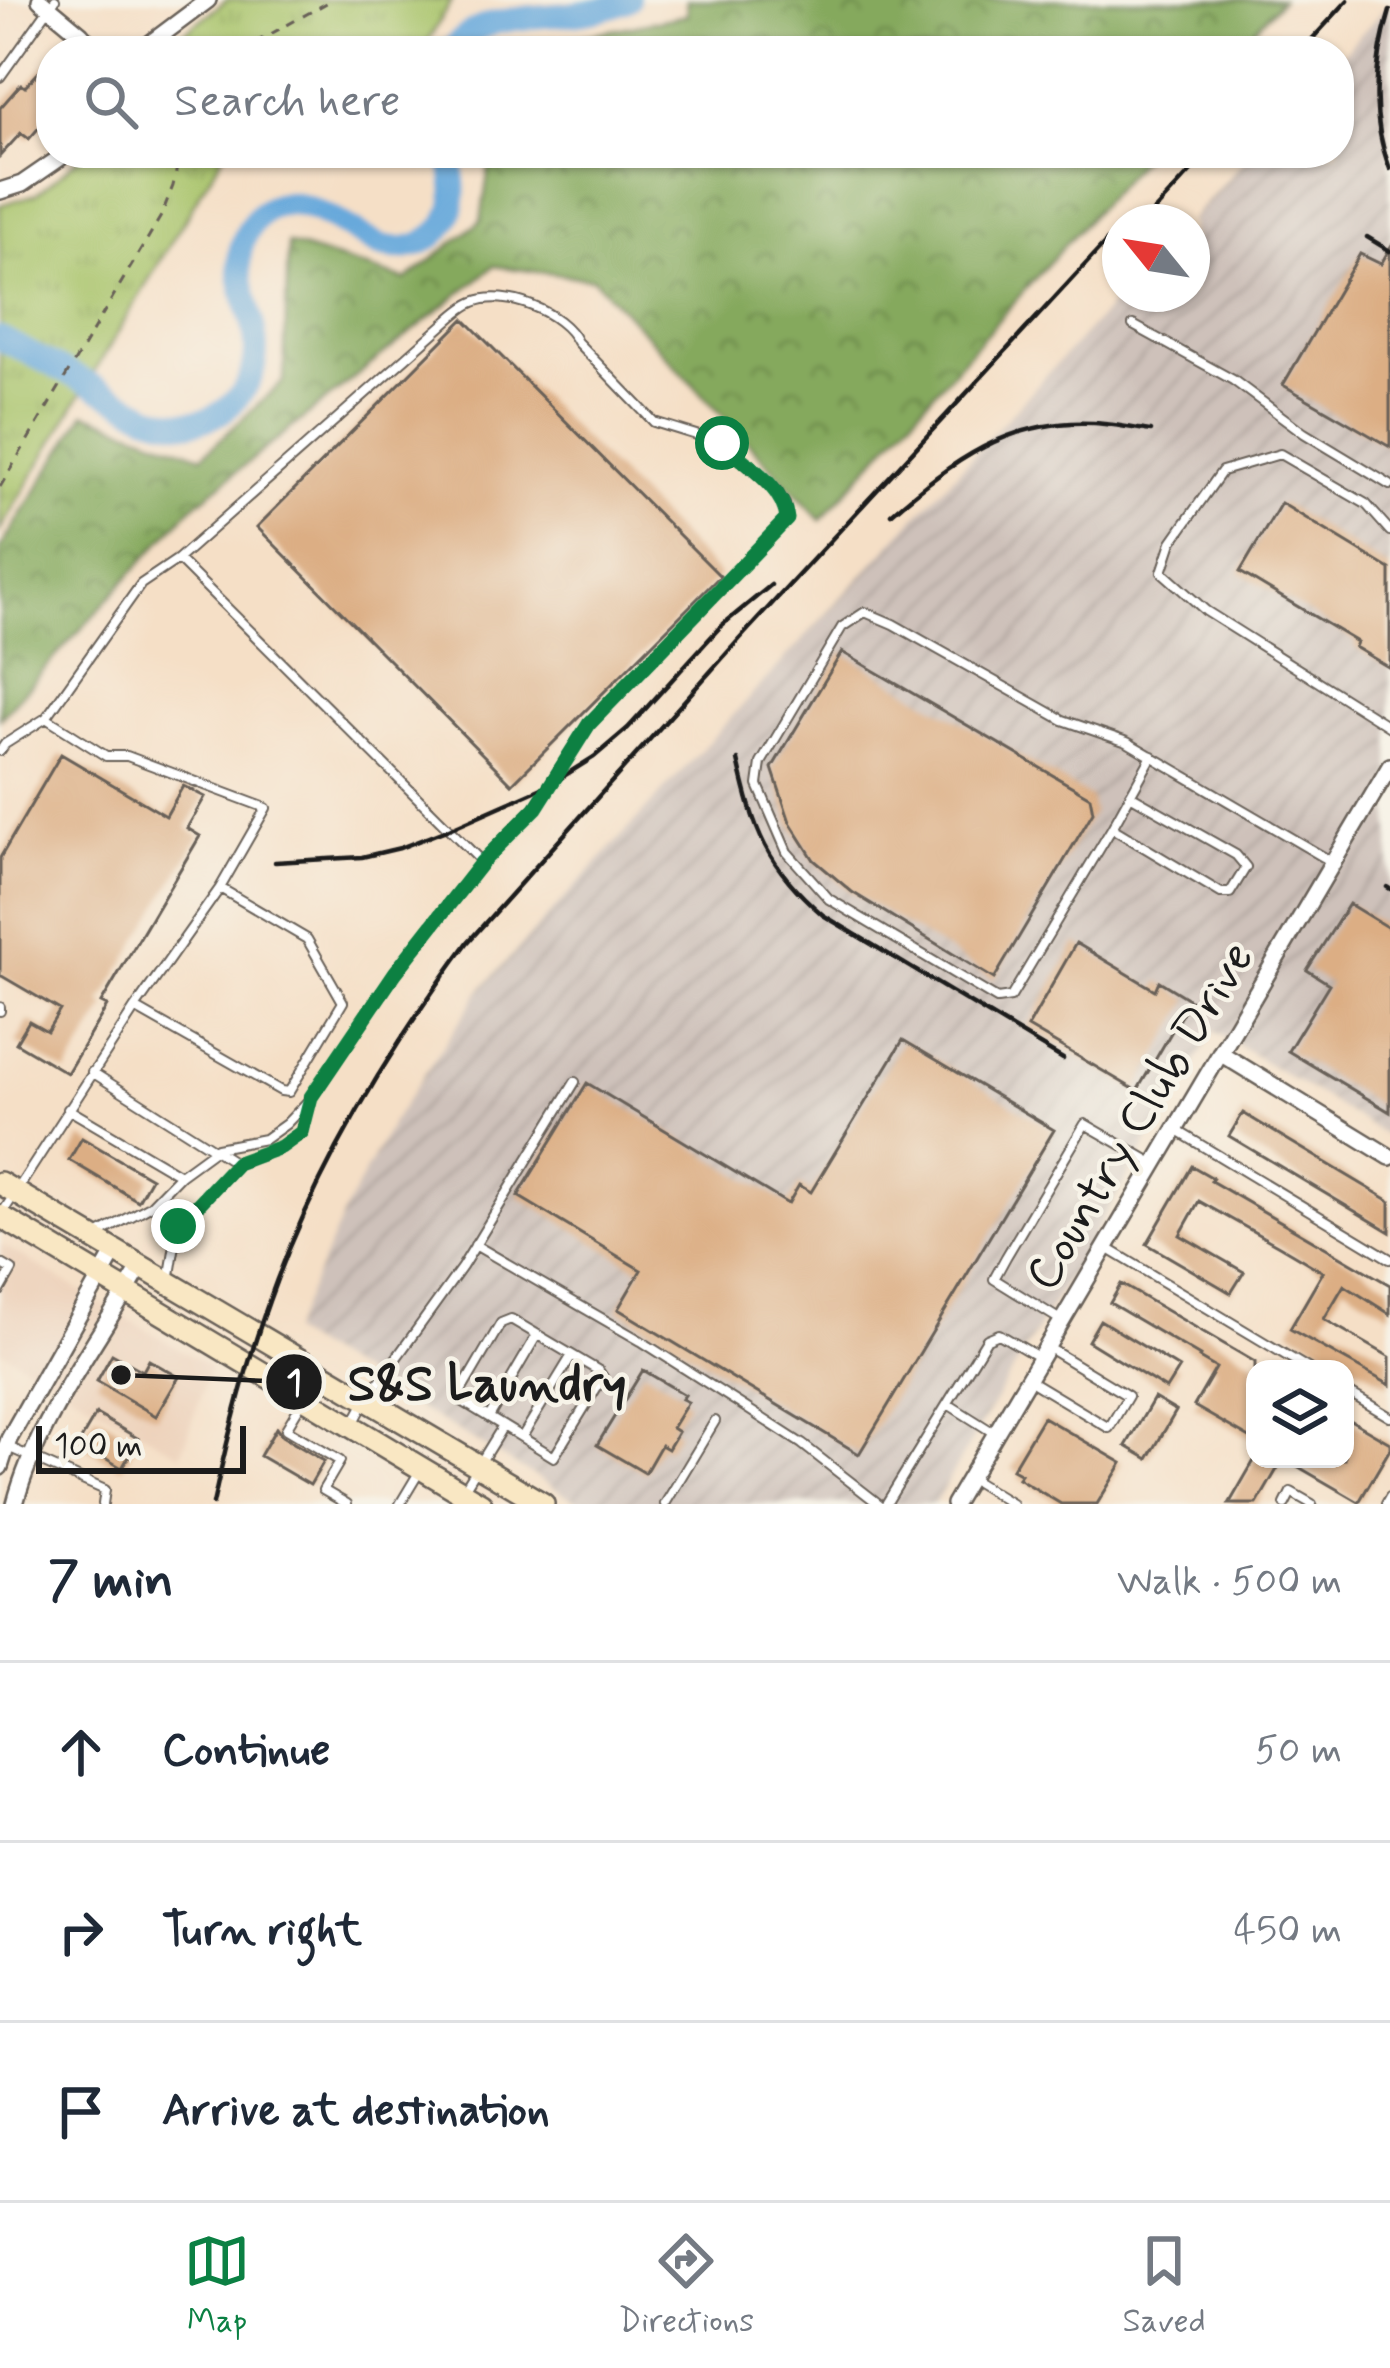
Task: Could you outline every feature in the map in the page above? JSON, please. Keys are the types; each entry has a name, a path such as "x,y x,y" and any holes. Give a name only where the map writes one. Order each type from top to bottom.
{"main road":[{"path":"8,1187 544,1504"},
{"path":"0,1217 422,1468 466,1500"}],"street":[{"path":"160,36 208,0"},
{"path":"48,2 81,36"},
{"path":"0,191 46,168"},
{"name":"Country Club Drive","path":"954,1504 1390,766"},
{"path":"1220,1053 1390,1157"},
{"path":"0,1467 7,1446 115,1250"},
{"path":"15,1504 51,1418 141,1266"}],"lane":[{"path":"0,76 48,2"},
{"path":"0,752 46,718 141,584 178,559 473,302 522,301 570,328 577,342 653,422 722,443 776,490 785,504 787,519 589,724 536,808 482,862 395,973 311,1097 286,1124 266,1139 217,1148 180,1174 150,1206 93,1238"},
{"path":"1133,325 1232,380 1304,434 1390,485"},
{"path":"1390,531 1366,504 1280,454 1222,471 1172,542 1162,572 1206,611 1390,727"},
{"path":"178,559 482,862"},
{"path":"1151,756 1011,997 997,999 830,899 788,852 758,785 760,763 842,627 865,612 1063,720 1127,742 1333,862"},
{"path":"0,1217 8,1187 68,1109 220,888 266,808 128,756 106,756 46,718"},
{"path":"1112,828 1221,893 1230,893 1246,867 1236,855 1130,795"},
{"path":"135,1008 289,1093 343,1002 307,938 220,888"},
{"path":"92,1072 237,1163"},
{"path":"352,1426 475,1245 575,1082"},
{"path":"169,1283 178,1226 237,1163 281,1147 302,1132 311,1097"},
{"path":"68,1109 180,1174"},
{"path":"1062,1321 994,1280 1006,1257 1085,1124 1154,1164"},
{"path":"1175,1130 1390,1259"},
{"path":"475,1245 740,1404 883,1504 987,1340 999,1334 1128,1396 1109,1428 1028,1379"},
{"path":"1106,1247 1295,1360"},
{"path":"0,1263 12,1270 0,1291"},
{"path":"511,1319 572,1355 603,1377 554,1457 462,1401 460,1393 501,1322 511,1319"},
{"path":"489,1417 537,1335"},
{"path":"522,1437 572,1355"},
{"path":"1354,1395 1390,1417"},
{"path":"305,1398 286,1429 340,1461 323,1490 346,1504"},
{"path":"948,1404 995,1434"},
{"path":"665,1504 715,1421"},
{"path":"466,1500 478,1466 503,1426"},
{"path":"7,1446 104,1490 103,1504"},
{"path":"400,1504 422,1468"},
{"path":"969,1478 1012,1504"},
{"path":"1285,1504 1292,1492 1312,1504"}],"path":[{"path":"268,36 332,0"},
{"path":"0,487 161,216 176,168"}],"shaded area":[{"path":"1390,2 1390,1138 1214,1031 934,1504 582,1504 290,1333 345,1210 391,1124 482,988 1104,312 1210,312 1210,204 1204,204 1237,168 1354,168 1354,42"},
{"path":"0,1244 210,1367 181,1455 0,1350"}],"green space":[{"path":"227,0 452,0 431,36 179,36"},
{"path":"686,0 1281,0 1249,36 582,36 687,15"},
{"path":"67,168 215,168 0,531 0,205 37,194"},
{"path":"489,168 1133,168 821,520 594,279 494,266 191,508 0,718 0,549 85,413 202,456 284,381 288,244 406,280 481,221"}],"building":[{"path":"36,75 36,131 29,139 21,133 0,156 0,108 21,84 25,87"},
{"path":"1390,248 1390,447 1283,385 1360,254 1381,264"},
{"path":"464,319 720,576 512,784 257,527"},
{"path":"1281,503 1390,569 1390,668 1355,647 1357,642 1240,572"},
{"path":"842,652 1090,797 1093,812 994,979 852,892 814,860 790,822 772,768"},
{"path":"61,754 166,816 183,786 205,797 187,828 200,836 101,1003 107,1006 67,1073 16,1043 29,1021 47,1031 60,1010 0,975 0,858"},
{"path":"1349,904 1390,929 1390,1112 1288,1051 1329,984 1307,970"},
{"path":"1076,943 1155,990 1159,981 1190,1000 1137,1091 1028,1027"},
{"path":"903,1040 1054,1130 859,1454 618,1309 641,1270 518,1196 587,1083 788,1204 799,1185 811,1192"},
{"path":"1243,1113 1390,1201 1390,1232 1229,1136"},
{"path":"82,1138 151,1178 138,1201 69,1160"},
{"path":"1192,1166 1213,1178 1211,1181 1390,1285 1390,1314 1344,1285 1324,1319 1390,1357 1390,1385 1354,1365 1354,1360 1345,1360 1290,1329 1323,1272 1279,1246 1199,1201 1180,1235 1244,1272 1231,1293 1147,1244"},
{"path":"1121,1284 1252,1360 1246,1360 1246,1436 1194,1406 1216,1368 1110,1303"},
{"path":"1100,1320 1179,1368 1166,1389 1088,1341"},
{"path":"112,1354 143,1371 149,1360 179,1377 156,1416 97,1381"},
{"path":"643,1370 685,1395 682,1399 688,1402 672,1428 678,1432 668,1449 661,1445 645,1473 597,1445"},
{"path":"1154,1398 1176,1411 1148,1459 1126,1446"},
{"path":"96,1414 139,1439 122,1468 79,1443"},
{"path":"1043,1417 1122,1463 1097,1504 1061,1504 1018,1478 1021,1474 1012,1469"},
{"path":"1354,1422 1390,1443 1359,1502 1300,1468 1354,1468"},
{"path":"276,1428 324,1461 310,1485 260,1456"},
{"path":"1250,1468 1278,1468 1257,1504 1229,1504"}],"waterway":[{"path":"466,36 508,20 578,13 628,0"},
{"path":"0,338 149,415 171,421 205,420 242,393 255,361 256,342 240,255 256,219 269,208 301,206 380,245 417,245 438,232 451,212 451,168"}],"railway":[{"path":"1315,36 1348,0"},
{"path":"1390,11 1376,90 1379,130 1390,169"},
{"path":"1161,204 1194,168"},
{"path":"1367,237 1390,251"},
{"path":"213,1504 245,1376 287,1253 355,1114 438,984 468,942 745,633 1102,246"},
{"path":"891,514 959,461 1009,436 1064,423 1151,431"},
{"path":"275,862 362,857 400,848 551,784 628,728 721,626 771,585"},
{"path":"738,760 765,846 788,880 823,915 1063,1059"}],"place":[{"name":"S&S Laundry","path":"121,1375"}],"route":[{"path":"178,1226 237,1163 281,1147 302,1132 311,1097 395,973 482,862 536,808 589,724 787,519 776,490 722,443"}]}
